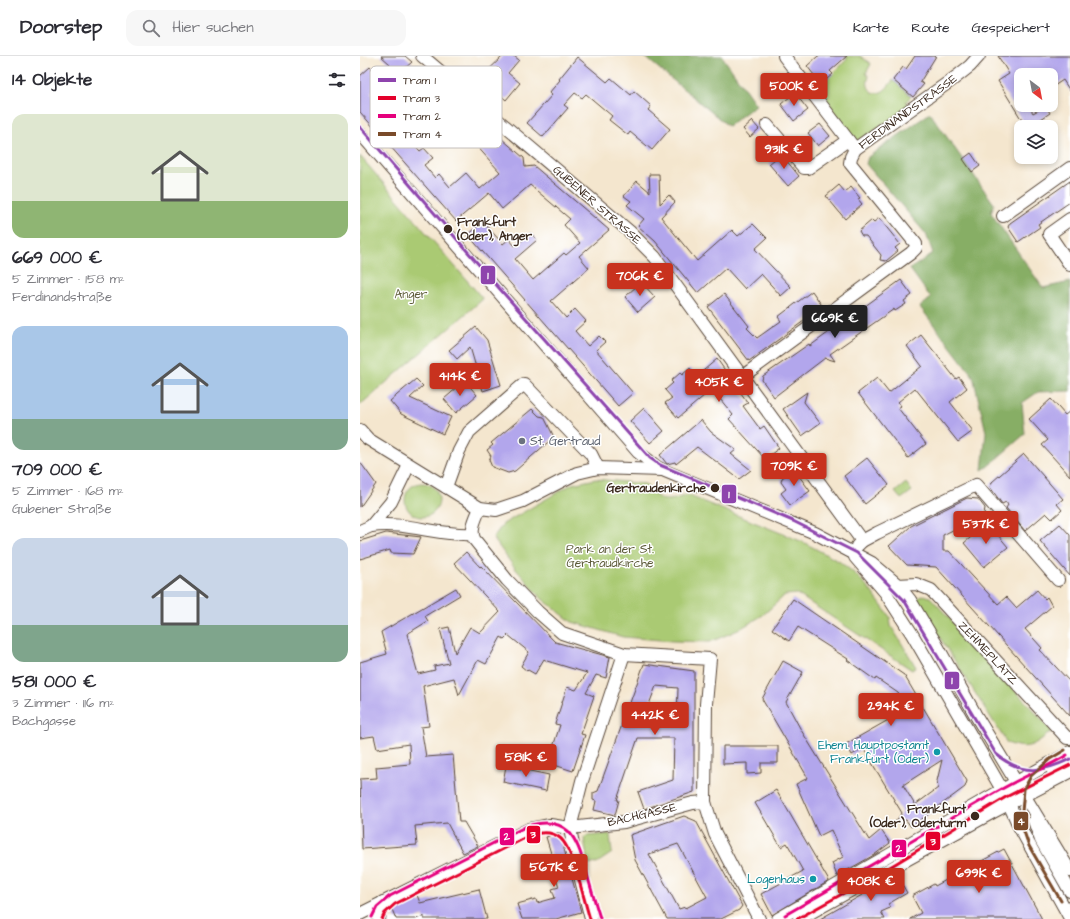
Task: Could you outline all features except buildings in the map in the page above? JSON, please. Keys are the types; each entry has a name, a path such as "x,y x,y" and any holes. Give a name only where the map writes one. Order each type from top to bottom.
{"street":[{"name":"GUBENER STRASSE","path":"422,56 434,66"},
{"path":"767,125 804,168 808,168 851,144 784,56"},
{"name":"FERDINANDSTRASSE","path":"743,376 916,248 916,244 850,163 851,144 956,77 970,66 979,56"},
{"name":"GUBENER STRASSE","path":"502,124 629,231 655,257 743,376 805,465 862,541"},
{"path":"360,133 370,144"},
{"path":"373,148 627,439 648,460 665,470 801,527 872,563 898,585 910,600 1020,782 1044,839"},
{"path":"1003,216 1070,168"},
{"path":"1070,219 1049,234 1070,265"},
{"path":"446,487 459,451 469,432 524,384 591,454 598,468"},
{"path":"360,430 368,439 480,508 496,510 523,501 577,473 598,468 665,470"},
{"path":"366,529 391,502 409,465"},
{"path":"852,554 862,541 976,485 1058,580"},
{"path":"480,508 473,524 472,534 484,553 507,580 562,634 624,654 710,659 706,704 705,802 715,834 759,919"},
{"path":"366,529 386,524 458,535 472,534"},
{"path":"852,554 885,592 899,612 1002,790 1020,828 1070,918"},
{"name":"ZEHMEPLATZ","path":"898,585 916,584 931,590 1046,717 1067,738 1070,738"},
{"path":"885,592 898,585"},
{"path":"591,919 575,856 570,828 582,781 624,654"},
{"path":"952,704 970,724 992,760 1002,770 1020,782 1040,788"},
{"path":"799,919 1009,804 1020,782 1070,752"},
{"path":"1020,782 1069,766"},
{"path":"1069,766 1040,788 1036,799 1034,817 1066,874 1070,891"},
{"path":"778,919 1002,790 1018,793 1020,782"},
{"name":"BACHGASSE","path":"360,914 529,829 550,825 570,828 624,822 693,803 705,802"},
{"path":"1032,849 1066,874"},
{"path":"379,919 383,902"}],"green space":[{"path":"644,56 722,56 756,105 728,126"},
{"path":"846,56 860,56 871,64 866,73 869,77 869,89 874,93 883,91 893,80 911,96 906,102 909,105 855,145 813,89 833,74 847,59"},
{"path":"930,113 994,204 991,213 1043,288 1070,282 1070,391 1038,392 1022,403 1025,434 982,470 986,432 973,376 920,307 931,298 910,269 933,253 926,234 866,164 868,157"},
{"name":"Anger","path":"360,156 483,299 360,405"},
{"name":"Park an der St. Gertraudkirche","path":"596,479 645,484 655,495 663,500 687,495 803,542 840,562 868,587 890,617 891,626 916,667 912,670 797,594 785,595 763,615 738,630 710,642 623,637 572,622 541,598 514,567 493,538 503,524 572,484"},
{"path":"419,483 425,483 429,484 436,490 439,500 438,507 432,514 425,517 419,517 415,516 408,510 405,503 405,497 406,493 412,486"},
{"path":"906,483 912,491 901,499 895,492"},
{"path":"924,595 930,597 1052,731 1031,745 1021,746 1007,743 918,603 917,598"},
{"path":"610,834 612,853 597,863 588,865 584,838 586,836"}],"tram line":[{"name":"1","path":"360,127 370,139"},
{"name":"1","path":"378,148 499,288 650,458 660,465 793,521 857,553 904,600 996,754 1014,766 1032,770 1050,767 1070,759"},
{"name":"4","path":"1061,901 1029,846 1021,823 1024,789 1031,776 1050,759 1065,750"},
{"name":"2","path":"785,915 1000,790 1067,755"},
{"name":"3","path":"797,919 880,873 1006,797 1070,765"},
{"name":"2","path":"372,917 377,907 390,896 527,826 541,823 552,823 561,826 574,838 582,858 600,918"},
{"name":"3","path":"382,919 385,913 395,904 531,835 539,833 554,834 565,844 574,863 590,919"}],"place":[{"name":"Frankfurt (Oder), Anger","path":"448,229"},
{"name":"St. Gertraud","path":"522,441"},
{"name":"Gertraudenkirche","path":"715,488"},
{"name":"Ehem. Hauptpostamt Frankfurt (Oder)","path":"937,752"},
{"name":"Frankfurt (Oder), Oderturm","path":"975,816"},
{"name":"Logenhaus","path":"813,879"}]}
